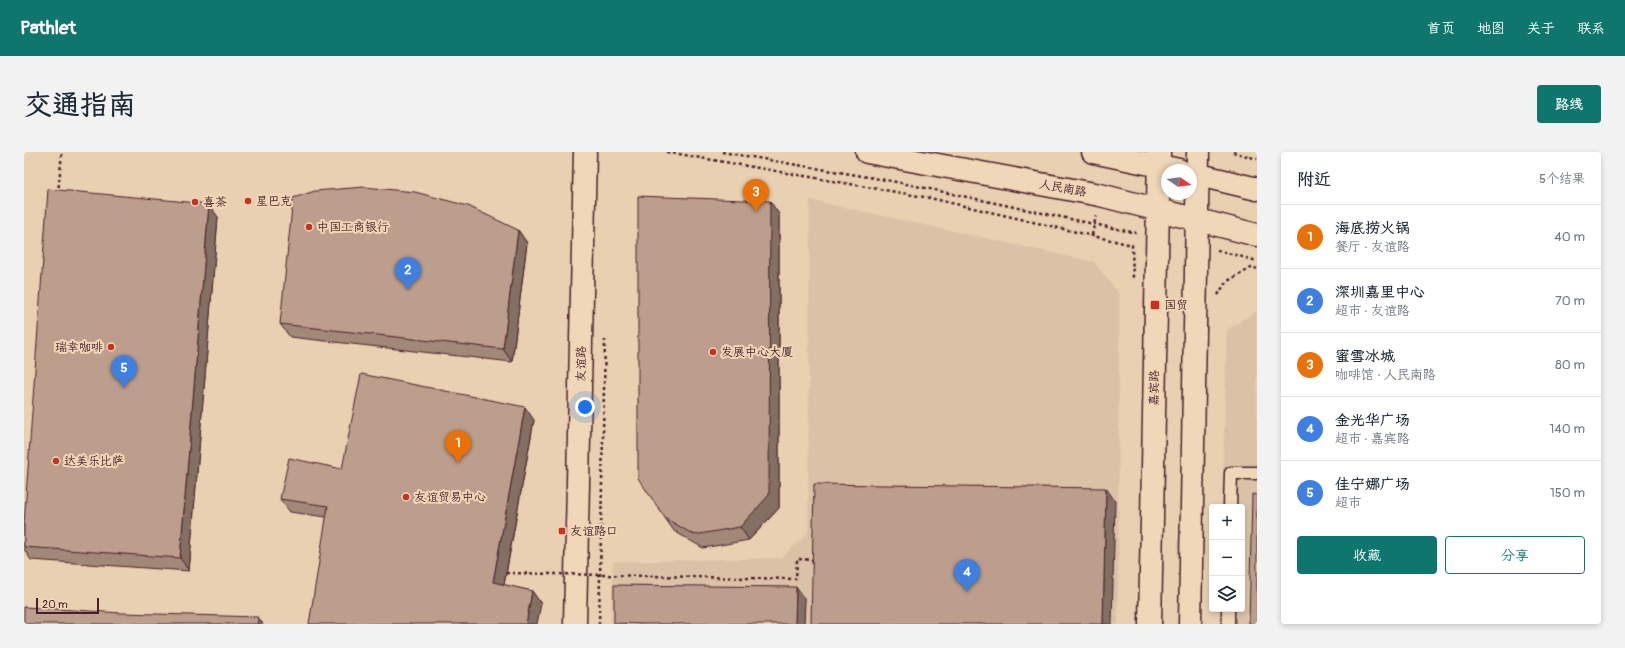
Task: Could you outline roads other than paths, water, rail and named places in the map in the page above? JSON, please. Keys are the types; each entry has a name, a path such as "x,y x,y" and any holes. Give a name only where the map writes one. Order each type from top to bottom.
{"main road":[{"name":"友谊路","path":"575,624 585,152"},
{"name":"人民南路","path":"867,152 1087,192 1157,208 1257,235"},
{"path":"1093,152 1161,164"},
{"name":"嘉宾路","path":"1181,164 1198,152"},
{"path":"1197,172 1257,189"},
{"name":"嘉宾路","path":"1150,624 1157,208 1161,200"},
{"name":"嘉宾路","path":"1190,200 1197,219 1190,624"}],"lane":[{"path":"1230,504 1231,473 1257,473"},
{"path":"1228,612 1228,624"}],"place":[{"name":"星巴克","path":"248,201"},
{"name":"喜茶","path":"195,202"},
{"name":"蜜雪冰城","path":"756,212"},
{"name":"中国工商银行","path":"309,227"},
{"name":"深圳嘉里中心","path":"408,290"},
{"name":"国贸","path":"1155,305"},
{"name":"瑞幸咖啡","path":"111,347"},
{"name":"发展中心大厦","path":"713,352"},
{"name":"佳宁娜广场","path":"124,388"},
{"name":"达美乐比萨","path":"56,461"},
{"name":"海底捞火锅","path":"458,463"},
{"name":"友谊贸易中心","path":"406,497"},
{"name":"友谊路口","path":"562,531"},
{"name":"金光华广场","path":"967,592"}]}
